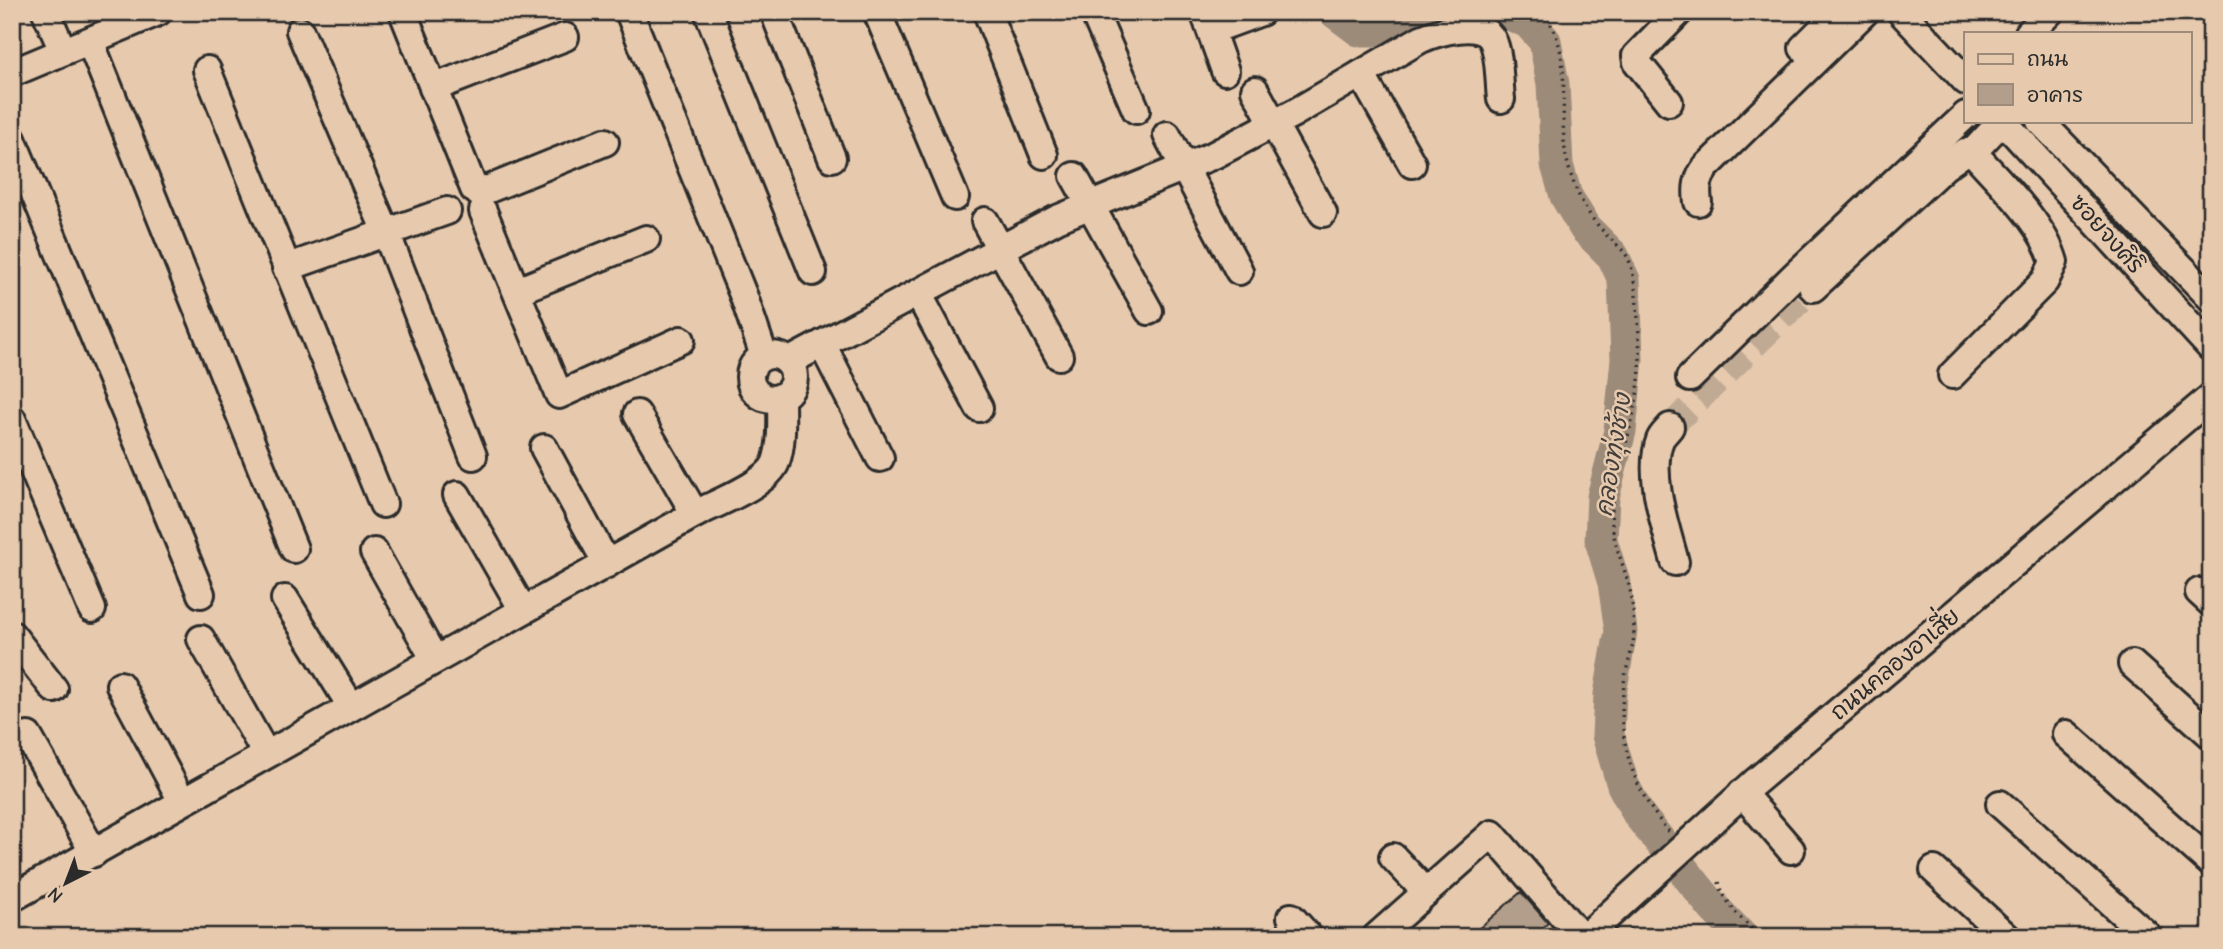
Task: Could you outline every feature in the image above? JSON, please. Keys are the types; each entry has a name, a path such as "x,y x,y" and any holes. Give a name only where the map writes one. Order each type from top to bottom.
{"street":[{"path":"47,12 63,51"},
{"path":"12,73 158,12"},
{"path":"406,12 404,15 433,88 559,395 681,340"},
{"path":"629,12 744,297 776,359 793,370 791,388 781,397 775,398 765,397 756,391 750,372 755,362 776,359 822,344 1057,219 1214,155 1435,33 1476,28 1487,33 1495,49 1500,99"},
{"path":"708,12 813,272"},
{"path":"774,12 832,158"},
{"path":"877,12 955,197"},
{"path":"987,12 1044,155"},
{"path":"1094,12 1136,110"},
{"path":"1224,71 1208,21 1261,12"},
{"path":"1670,102 1637,62 1636,56 1679,12"},
{"path":"1710,140 1826,25 1832,12"},
{"path":"1698,202 1699,176 1706,167 1866,12"},
{"path":"1901,12 1964,79"},
{"path":"2030,32 2050,12"},
{"path":"300,31 386,232 473,456"},
{"path":"433,88 565,37"},
{"path":"90,41 294,549"},
{"path":"206,70 383,503"},
{"path":"1361,74 1412,164"},
{"path":"1255,90 1322,213"},
{"path":"1690,378 1964,117"},
{"path":"1813,288 1944,167 1965,152 1973,152 2002,122"},
{"name":"ซอยจงศิริ","path":"2004,122 2211,348"},
{"path":"2041,122 2211,298"},
{"path":"1167,135 1239,271"},
{"path":"12,139 201,594"},
{"path":"479,198 605,142"},
{"path":"1952,375 2045,281 2054,262 2049,244 1973,152"},
{"path":"1074,176 1149,311"},
{"path":"286,268 447,211 448,199 456,189 468,187 479,198"},
{"path":"985,220 1059,356"},
{"path":"517,291 646,239"},
{"path":"918,293 979,408"},
{"path":"822,344 880,458"},
{"path":"13,895 94,853 351,706 761,480 776,464 781,440 781,397"},
{"name":"ถนนคลองอาเสี่ย","path":"1583,937 1660,870 1680,840 1742,793 2211,397"},
{"path":"637,414 695,514"},
{"path":"12,419 92,609"},
{"path":"1670,427 1660,439 1657,455 1657,493 1675,562"},
{"path":"544,448 607,564"},
{"path":"457,495 523,610"},
{"path":"374,552 435,660"},
{"path":"285,599 351,706"},
{"path":"12,635 54,689"},
{"path":"201,639 266,754"},
{"path":"2132,664 2211,735"},
{"path":"120,685 183,801"},
{"path":"2066,734 2211,863"},
{"path":"28,736 94,853"},
{"path":"1742,793 1791,850"},
{"path":"2000,804 2149,937"},
{"path":"1393,931 1426,892 1492,834 1583,937"},
{"path":"1393,857 1426,892"},
{"path":"1934,870 2007,937"},
{"path":"1291,917 1309,937"}],"path":[{"path":"1357,12 1362,15 1400,12"},
{"path":"1543,12 1554,26 1560,45 1564,72 1566,155 1574,184 1587,213 1622,249 1634,275 1640,358 1639,393 1619,472 1612,526 1632,598 1633,644 1623,690 1624,734 1631,772 1653,810 1680,840"},
{"path":"1719,881 1721,892 1740,916 1762,937"}],"building":[{"path":"1521,892 1548,923 1532,937 1469,937"}],"waterway":[{"name":"คลองทุ่งช้าง","path":"1335,12 1359,30 1401,30 1498,12"},
{"name":"คลองทุ่งช้าง","path":"1505,12 1528,22 1545,41 1553,84 1557,165 1566,196 1585,228 1613,256 1624,280 1627,359 1620,431 1603,497 1601,540 1614,583 1621,631 1610,694 1608,735 1623,785 1639,815 1713,907 1742,937"}],"tunnel":[{"path":"1670,427 1813,288"}]}
